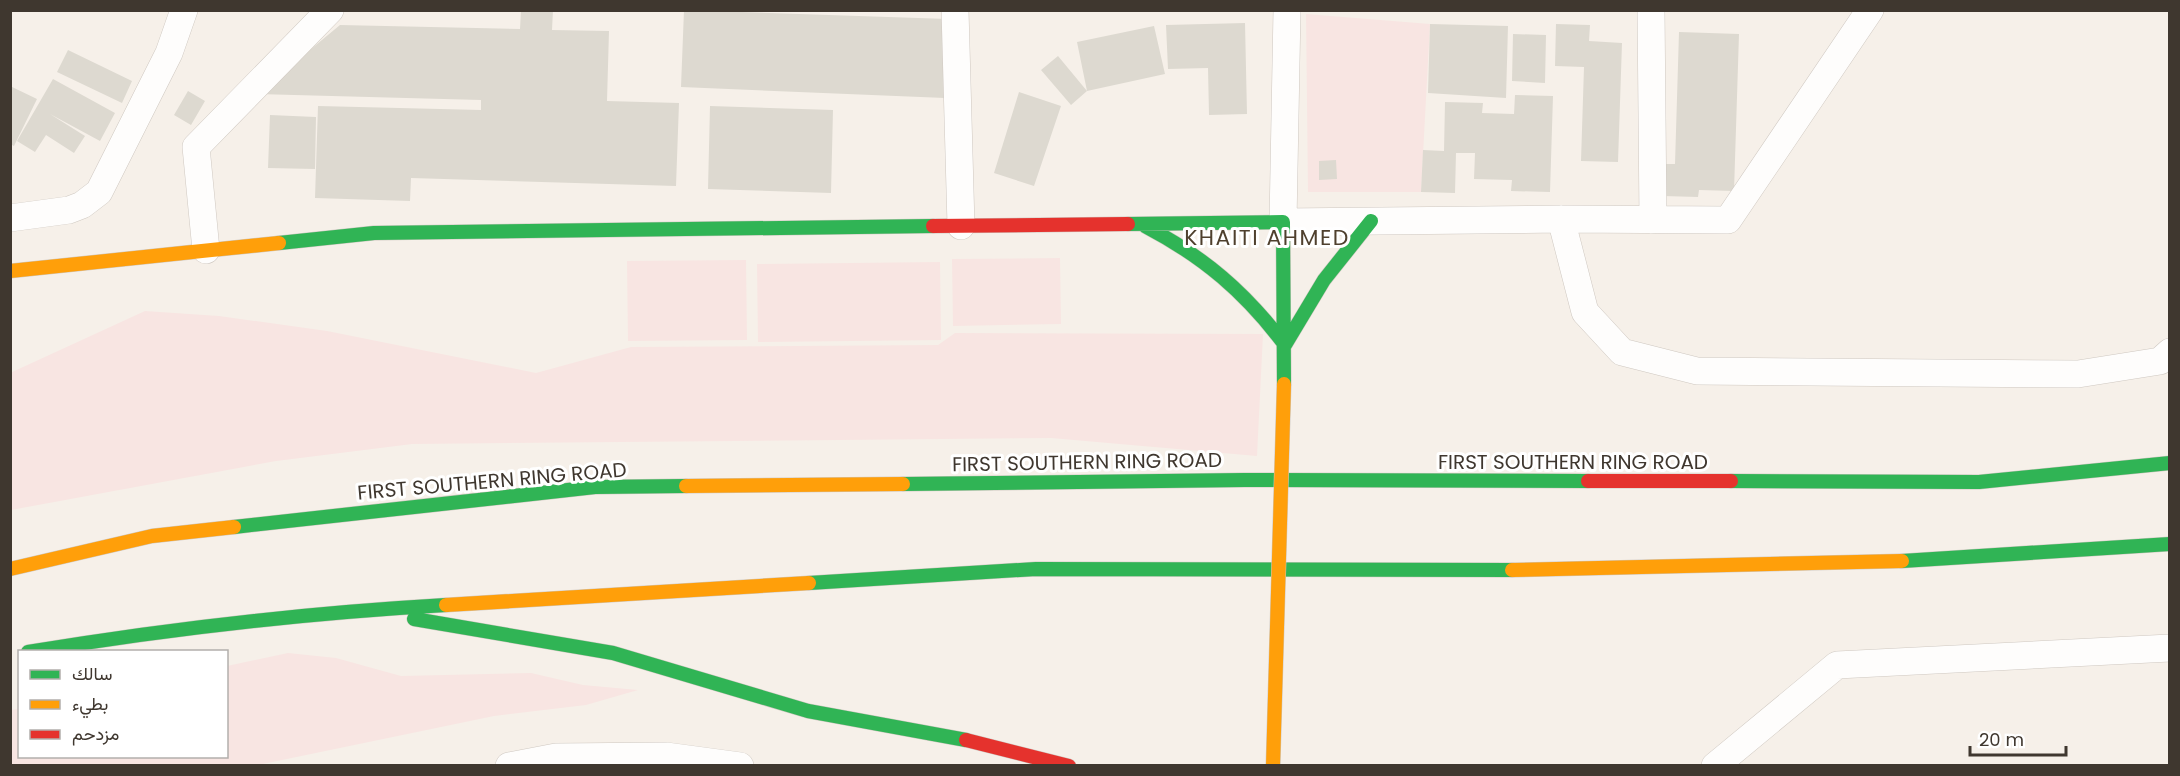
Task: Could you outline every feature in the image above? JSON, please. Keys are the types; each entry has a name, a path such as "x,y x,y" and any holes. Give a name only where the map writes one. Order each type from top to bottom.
{"main road":[{"path":"1285,345 1323,279 1371,221"},
{"path":"10,271 374,233 1282,222 1285,345 1273,765"},
{"path":"1141,224 1196,254 1220,272 1264,316 1285,345"},
{"name":"FIRST SOUTHERN RING ROAD","path":"10,568 152,536 595,487 1244,480 1979,482 2169,463"},
{"path":"34,650 99,640 359,610 1036,569 1502,570 1860,563 2169,544"},
{"path":"359,610 613,653 808,711 980,742 1069,765"}],"street":[{"path":"10,218 69,210 82,205 99,192 169,52 184,10"},
{"path":"206,250 196,147 330,10"},
{"path":"956,10 961,226"},
{"path":"1287,10 1282,222 1728,220 1870,10"},
{"path":"1651,10 1653,220"},
{"path":"1561,219 1585,312 1622,352 1697,371 2078,374 2160,361 2169,352"},
{"path":"1715,765 1837,665 2169,648"},
{"path":"509,765 556,757 666,756 740,765"}],"shaded area":[{"path":"1306,14 1430,24 1421,192 1308,192"},
{"path":"1060,258 1061,324 953,326 952,259"},
{"path":"746,260 747,340 628,341 627,261"},
{"path":"940,262 941,340 758,342 757,264"},
{"path":"145,311 219,316 327,331 536,373 631,347 938,345 955,333 1263,334 1257,456 1051,438 412,444 276,461 11,510 10,373"},
{"path":"288,653 336,658 401,676 531,673 583,685 638,690 586,705 494,716 258,765 11,765 11,710 18,709 18,758 228,758 228,666"}],"building":[{"path":"521,10 553,10 552,30 609,31 607,101 679,103 676,186 411,178 410,201 315,198 318,106 481,110 481,100 257,94 340,25 520,29"},
{"path":"684,10 948,19 945,98 681,87"},
{"path":"1245,23 1247,114 1209,115 1208,68 1168,69 1166,25"},
{"path":"1430,24 1508,26 1506,98 1428,93"},
{"path":"1556,24 1590,25 1589,41 1622,43 1618,162 1581,161 1584,67 1555,66"},
{"path":"1154,26 1165,74 1087,91 1077,42"},
{"path":"1679,32 1739,34 1734,191 1699,190 1698,197 1663,196 1665,164 1675,164"},
{"path":"1513,34 1546,35 1545,83 1512,81"},
{"path":"68,50 132,81 122,103 57,72"},
{"path":"1058,56 1087,91 1071,105 1041,70"},
{"path":"53,79 115,113 100,141 50,114 85,136 74,153 46,135 35,152 17,141"},
{"path":"10,86 37,99 14,146 10,144"},
{"path":"188,91 205,101 191,125 174,115"},
{"path":"1019,92 1061,106 1034,186 994,173"},
{"path":"1515,95 1553,96 1550,192 1511,191 1512,180 1474,179 1475,153 1456,153 1455,193 1421,192 1423,150 1444,151 1445,102 1483,103 1482,113 1514,114"},
{"path":"710,106 833,110 831,193 708,189"},
{"path":"270,115 316,117 315,169 268,168"},
{"path":"1336,160 1337,179 1319,180 1319,161"}],"traffic: fast":[{"path":"1145,226 1186,250 1222,277 1255,308 1285,345 1324,280 1371,221"},
{"path":"1128,224 1283,222 1284,384"},
{"path":"279,243 374,233 933,226"},
{"path":"1731,481 1979,482 2170,463"},
{"path":"903,484 1244,480 1588,481"},
{"path":"234,527 595,487 686,486"},
{"path":"1902,561 2170,544"},
{"path":"809,583 1036,569 1512,570"},
{"path":"41,650 237,623 341,612 446,605"},
{"path":"414,619 613,653 808,711 966,740"}],"traffic: slow":[{"path":"10,271 279,243"},
{"path":"1273,766 1284,384"},
{"path":"686,486 903,484"},
{"path":"10,569 152,536 234,527"},
{"path":"1512,570 1902,561"},
{"path":"446,605 809,583"}],"traffic: jam":[{"path":"933,226 1128,224"},
{"path":"1588,481 1731,481"},
{"path":"966,740 1069,766"}],"district":[{"name":"KHAITI AHMED","path":"1267,237"}]}
